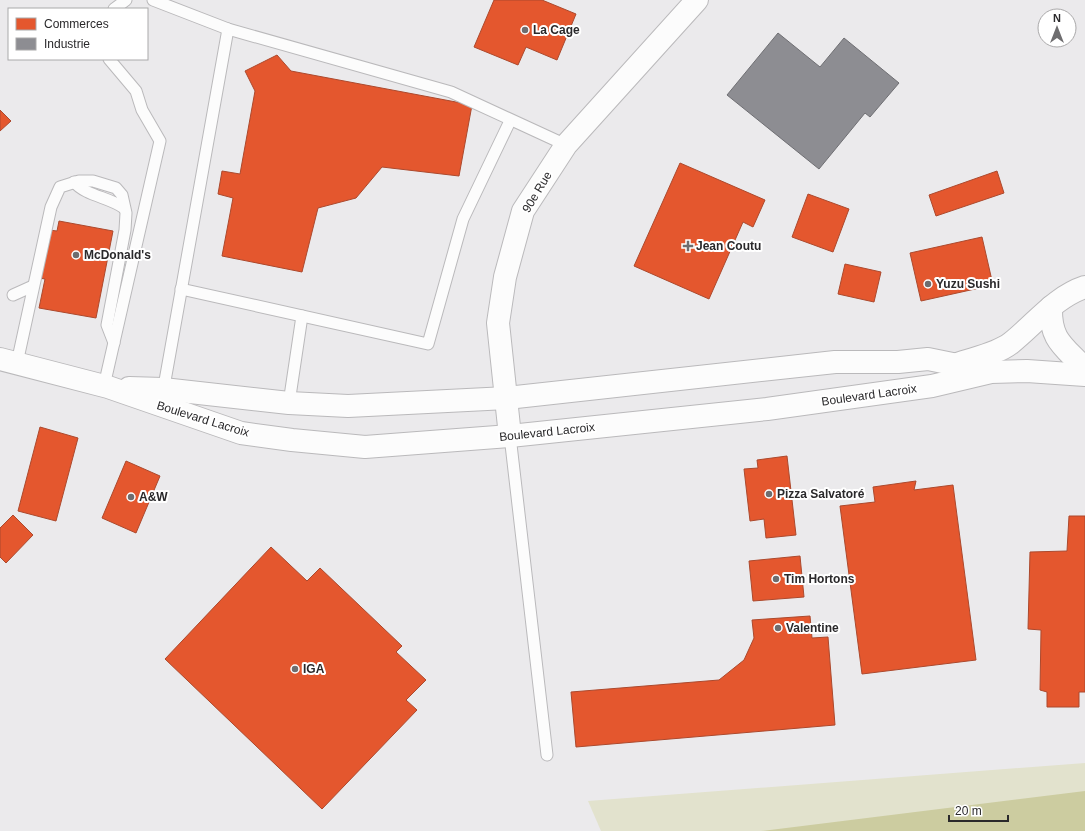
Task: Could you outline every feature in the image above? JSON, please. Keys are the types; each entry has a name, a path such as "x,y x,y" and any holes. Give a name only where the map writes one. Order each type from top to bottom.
{"main road":[{"name":"90e Rue","path":"510,436 498,323 504,277 523,211 566,145 697,0"},
{"path":"957,364 992,353 1011,344 1051,307 1072,292 1085,287"},
{"path":"1051,307 1050,322 1055,338 1085,369"},
{"name":"Boulevard Lacroix","path":"9,361 106,386 162,398 348,406 507,398 836,362 898,362 928,359 991,372"},
{"name":"Boulevard Lacroix","path":"162,398 241,433 292,440 365,446 510,436 766,409 932,386 991,372 1027,371 1085,375"}],"lane":[{"path":"115,8 126,0"},
{"path":"153,0 228,29 451,92 510,121 566,145"},
{"path":"162,398 228,29"},
{"path":"106,386 114,343 160,140 142,110 136,91 109,60"},
{"path":"181,289 428,344 463,219 510,121"},
{"path":"9,361 33,286 45,228 56,194 60,187 74,182 93,181 116,188 122,195 125,230 107,325 114,343"},
{"path":"13,295 33,286"},
{"path":"289,403 302,316"},
{"path":"510,436 547,755"}],"shaded area":[{"path":"1085,763 1085,796 783,831 601,831 588,801"},
{"path":"1085,791 1085,831 761,831"}],"building: Commerces":[{"name":"La Cage","path":"494,0 542,0 576,14 557,60 526,47 518,65 474,47"},
{"path":"277,55 291,71 472,105 459,176 382,167 356,198 318,208 302,272 222,256 233,198 218,194 222,171 240,174 255,91 245,71"},
{"path":"0,110 11,121 0,131"},
{"name":"Jean Coutu","path":"680,163 765,200 753,227 743,222 709,299 634,266"},
{"path":"997,171 1004,193 936,216 929,195"},
{"path":"808,194 849,209 833,252 792,237"},
{"name":"McDonald's","path":"59,221 113,231 96,318 39,308 45,279 39,278 49,230 57,231"},
{"path":"982,237 993,285 921,301 910,253"},
{"path":"845,264 881,272 874,302 838,294"},
{"path":"40,427 78,438 56,521 18,511"},
{"name":"Pizza Salvatoré","path":"787,456 796,535 766,538 764,519 750,521 744,469 758,468 757,460"},
{"name":"A&W","path":"126,461 160,476 136,533 102,518"},
{"path":"916,481 914,490 953,485 976,660 862,674 840,506 875,502 873,487"},
{"path":"13,515 33,535 6,563 0,557 0,528"},
{"path":"1069,516 1085,516 1085,692 1079,692 1079,707 1047,707 1047,692 1040,690 1041,630 1028,629 1030,552 1067,551"},
{"name":"IGA","path":"271,547 307,581 320,568 402,646 396,652 426,680 406,700 417,710 322,809 165,659"},
{"name":"Tim Hortons","path":"800,556 804,597 753,601 749,561"},
{"path":"810,616 812,638 828,637 835,725 576,747 571,692 719,680 744,660 754,638 752,620"}],"building: Industrie":[{"path":"778,33 820,67 844,38 899,83 870,117 865,113 819,169 727,95"}],"place":[{"name":"La Cage","path":"525,30"},
{"name":"Jean Coutu","path":"688,246"},
{"name":"McDonald's","path":"76,255"},
{"name":"Yuzu Sushi","path":"928,284"},
{"name":"Pizza Salvatoré","path":"769,494"},
{"name":"A&W","path":"131,497"},
{"name":"Tim Hortons","path":"776,579"},
{"name":"Valentine","path":"778,628"},
{"name":"IGA","path":"295,669"}]}
